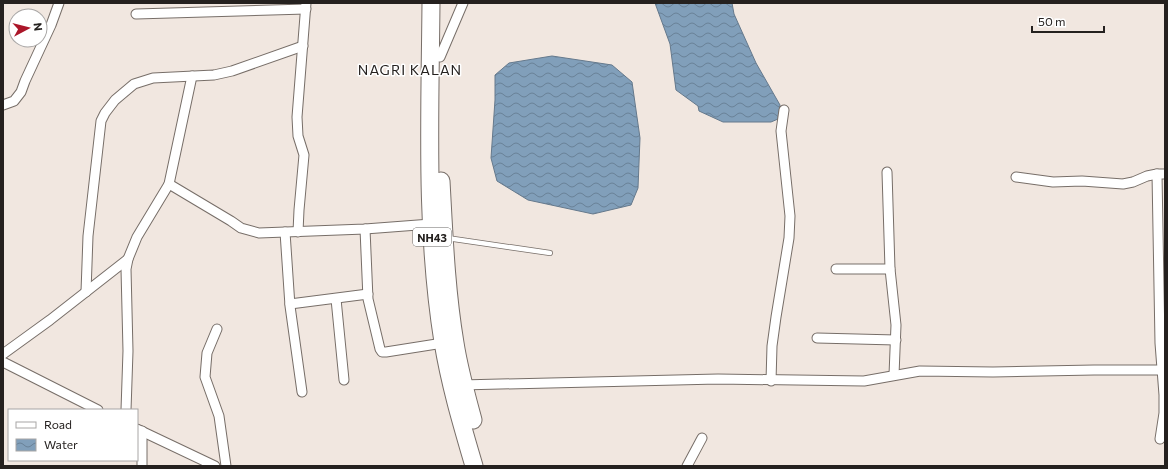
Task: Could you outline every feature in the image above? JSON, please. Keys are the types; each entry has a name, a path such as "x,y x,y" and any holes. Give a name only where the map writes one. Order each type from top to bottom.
{"highway":[{"name":"NH43","path":"431,3 431,224 434,269 443,343 486,466"},
{"name":"NH43","path":"440,3 440,133 444,237 458,386 474,466"}],"street":[{"path":"3,105 14,101 21,92 25,80 51,25 59,3"},
{"path":"440,57 463,3"},
{"path":"136,14 306,6 296,117 298,136 304,155 298,232"},
{"path":"86,292 88,236 101,121 115,100 134,84 153,78 214,75 232,71 303,46"},
{"path":"126,409 128,351 126,270 128,259 137,237 169,184 192,76"},
{"path":"771,381 772,346 789,238 790,216 781,131 784,110"},
{"path":"887,172 890,269 896,325 894,375"},
{"path":"1016,177 1053,182 1082,181 1123,184 1133,182 1147,176 1161,174 1160,343 1163,370 1164,413 1160,438"},
{"path":"169,184 231,221 240,228 258,233 365,230 431,224"},
{"path":"365,230 368,294 376,334 382,352 394,352 443,343"},
{"path":"285,232 290,304 302,392"},
{"path":"3,354 128,259"},
{"path":"836,269 890,269"},
{"path":"290,304 368,294"},
{"path":"336,299 344,380"},
{"path":"217,329 207,353 205,362 205,377 219,416 226,466"},
{"path":"817,338 896,340"},
{"path":"3,362 96,409"},
{"path":"458,386 718,379 771,381 864,381 920,371 993,372 1163,370"},
{"path":"139,430 142,466"},
{"path":"139,430 215,466"},
{"path":"687,466 702,438"}],"lane":[{"path":"444,237 550,253"}],"water":[{"path":"655,3 732,3 734,14 756,63 780,105 778,119 771,122 723,122 699,111 698,106 676,90 670,44"},
{"path":"552,56 612,65 632,82 640,138 638,188 631,205 593,214 528,200 497,181 491,158 495,100 495,75 509,63"}],"district":[{"name":"NAGRI KALAN","path":"410,69"}]}
